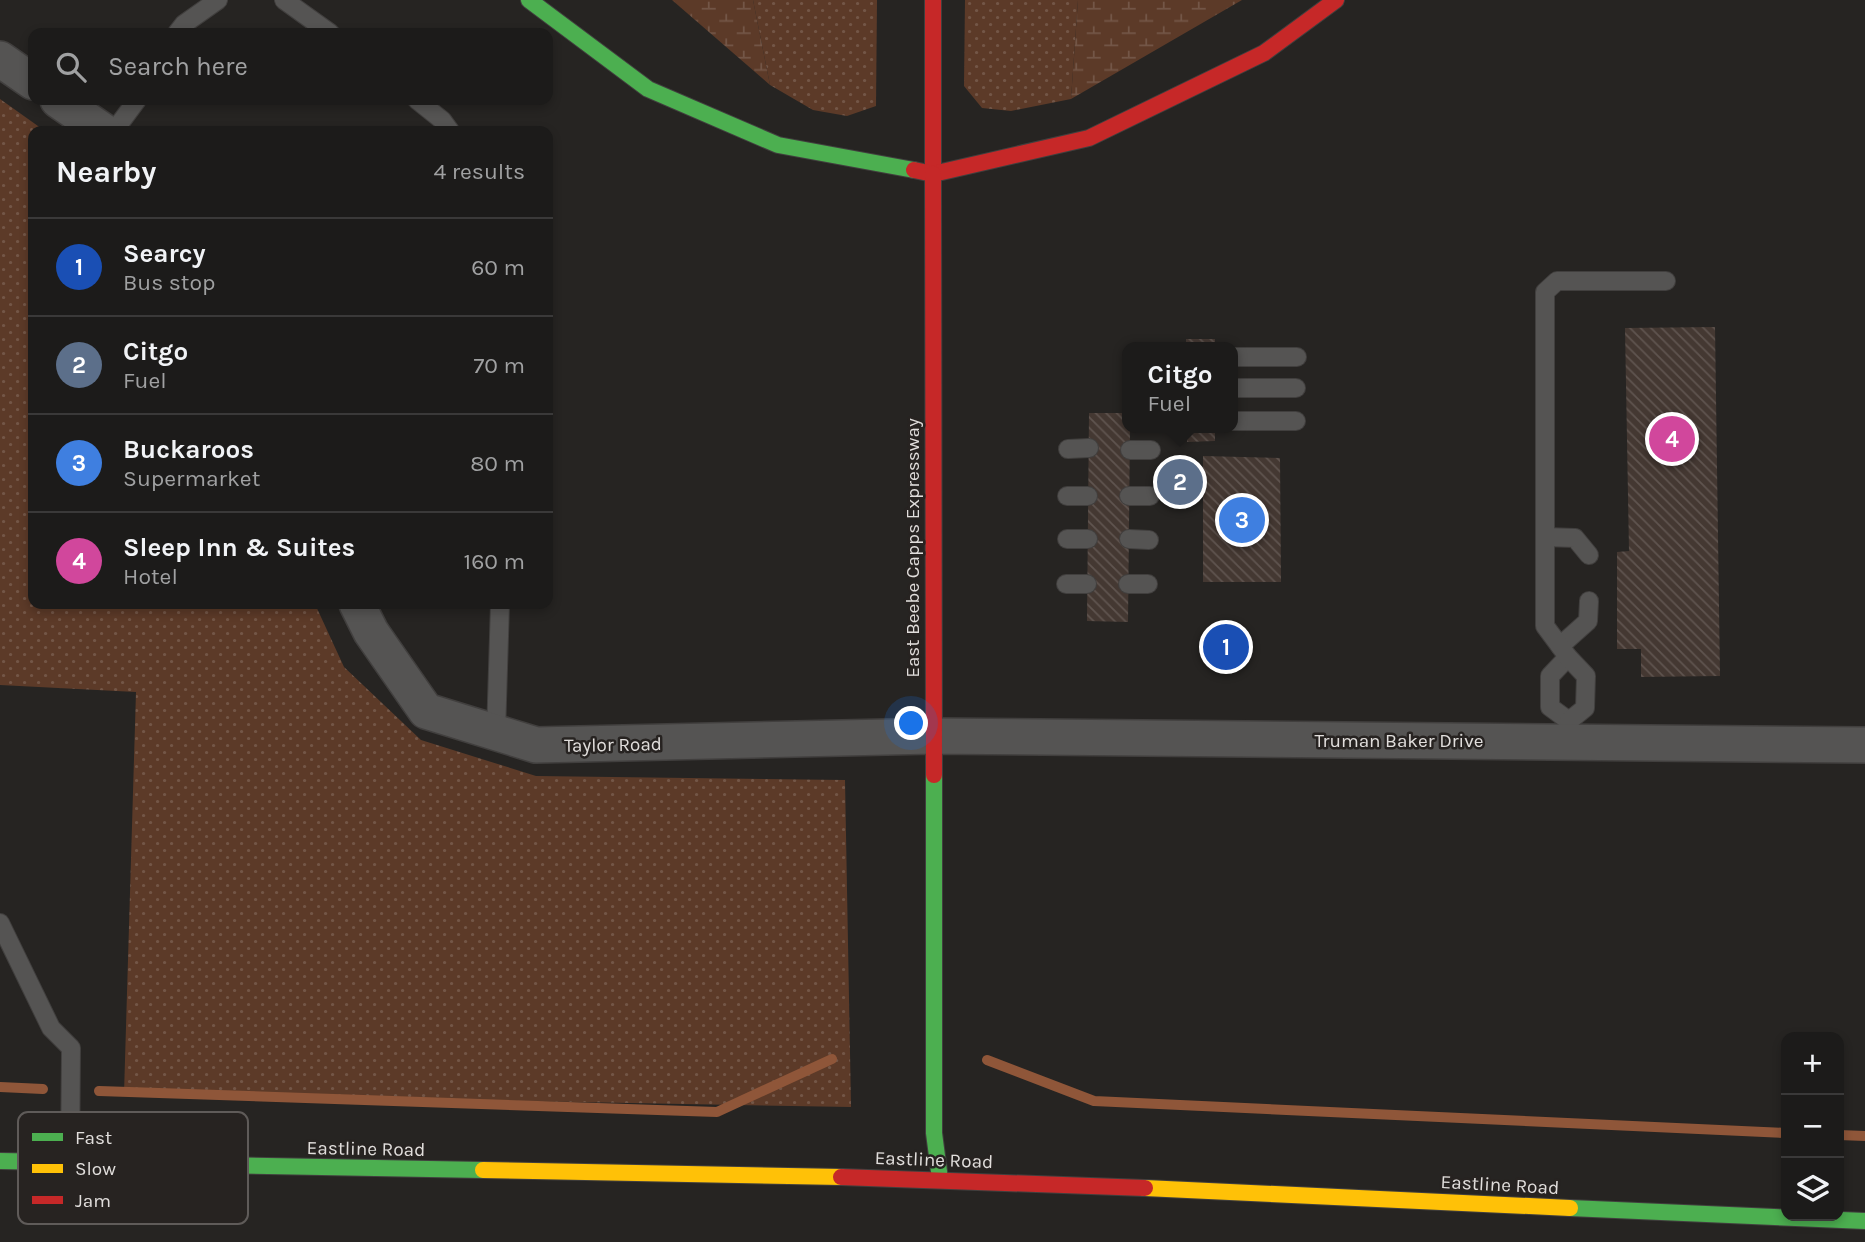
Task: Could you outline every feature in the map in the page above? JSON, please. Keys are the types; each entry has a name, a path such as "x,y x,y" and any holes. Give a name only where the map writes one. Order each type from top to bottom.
{"main road":[{"path":"529,0 648,89 778,145 933,174 1089,138 1264,53 1336,0"},
{"name":"East Beebe Capps Expressway","path":"933,0 934,1133 940,1179"},
{"name":"Eastline Road","path":"0,1161 18,1162"},
{"name":"Eastline Road","path":"248,1167 940,1179 1865,1221"}],"street":[{"path":"0,59 28,79"},
{"path":"65,105 96,126"},
{"name":"Taylor Road","path":"360,609 371,632 426,711 536,746 932,736"},
{"name":"Truman Baker Drive","path":"932,736 1569,731 1865,745"}],"lane":[{"path":"181,28 218,0"},
{"path":"284,0 323,28"},
{"path":"118,126 133,105"},
{"path":"423,105 446,126"},
{"path":"1589,601 1588,621 1564,651 1550,676 1550,707 1569,731 1585,708 1586,676 1564,651 1545,626 1545,292 1557,281 1666,281"},
{"path":"1238,357 1297,356"},
{"path":"1238,388 1296,388"},
{"path":"1238,421 1296,421"},
{"path":"1068,449 1089,448"},
{"path":"1130,450 1151,450"},
{"path":"1067,496 1088,496"},
{"path":"1129,496 1150,496"},
{"path":"1545,537 1575,538 1589,555"},
{"path":"1067,539 1088,539"},
{"path":"1129,539 1149,540"},
{"path":"1066,584 1087,584"},
{"path":"1128,584 1148,584"},
{"path":"496,733 500,609"},
{"path":"0,923 51,1028 72,1048 71,1112"}],"green space":[{"path":"672,0 753,0 770,85"},
{"path":"753,0 877,0 876,106 847,116 813,110 770,85"},
{"path":"965,0 1078,0 1071,99 1011,111 982,108 964,86"},
{"path":"1078,0 1242,0 1071,99"},
{"path":"0,99 38,126 28,126 28,609 317,609 344,667 421,740 536,776 845,780 851,1107 124,1094 136,692 0,685"}],"building":[{"path":"1715,327 1720,676 1641,677 1641,649 1617,649 1617,552 1629,551 1625,328"},
{"path":"1186,339 1215,339 1215,342 1186,342"},
{"path":"1089,413 1122,413 1122,433 1130,433 1128,622 1087,621"},
{"path":"1187,433 1215,433 1215,441 1187,442"},
{"path":"1203,456 1280,458 1281,582 1203,582"}],"waterway":[{"path":"99,1091 717,1112 832,1059"},
{"path":"987,1060 1094,1101 1781,1133"},
{"path":"0,1087 43,1089"},
{"path":"1844,1135 1865,1136"}],"traffic: fast":[{"path":"529,0 648,89 778,145 914,170"},
{"path":"934,775 934,1133 940,1179"},
{"path":"0,1161 18,1161"},
{"path":"248,1166 483,1170"},
{"path":"1570,1208 1865,1221"}],"traffic: slow":[{"path":"483,1170 841,1177"},
{"path":"1145,1188 1570,1208"}],"traffic: jam":[{"path":"933,0 933,174"},
{"path":"914,170 933,174 1089,138 1264,53 1336,0"},
{"path":"933,174 934,775"},
{"path":"841,1177 1145,1188"}],"place":[{"name":"Sleep Inn & Suites","path":"1672,439"},
{"name":"Citgo","path":"1180,482"},
{"name":"Buckaroos","path":"1242,520"},
{"name":"Searcy","path":"1226,647"}]}
